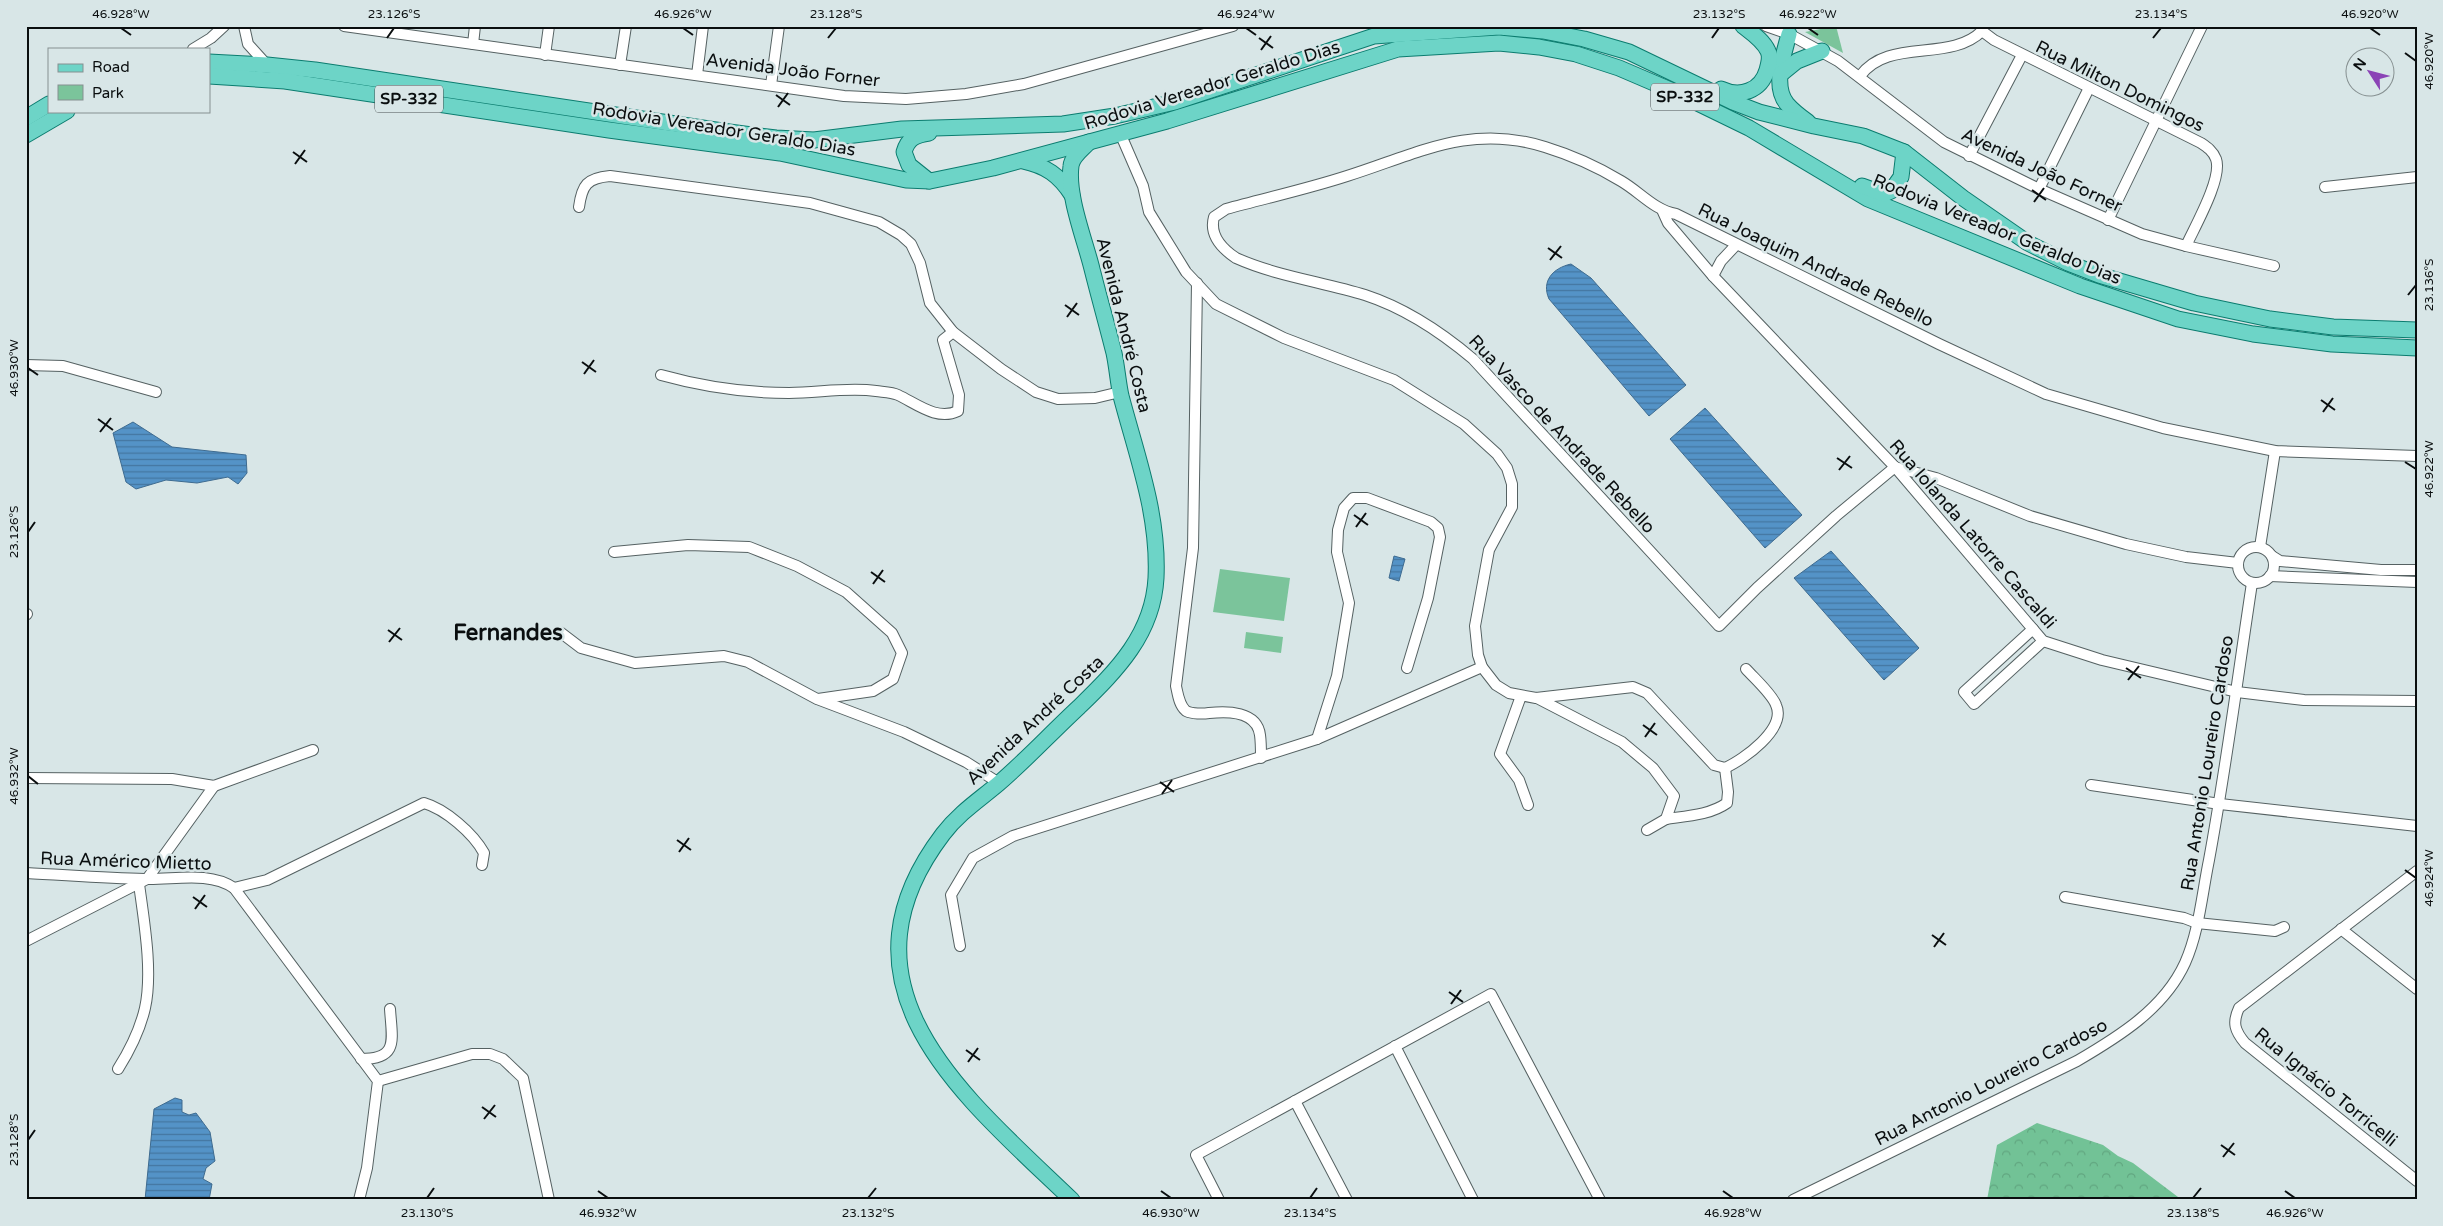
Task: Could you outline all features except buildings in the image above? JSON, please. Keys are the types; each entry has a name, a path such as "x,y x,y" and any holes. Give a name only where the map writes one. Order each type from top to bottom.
{"main road":[{"path":"1692,83 1707,82 1726,92 1737,94 1748,92 1758,86 1766,75 1769,53 1764,44 1744,26"},
{"name":"Rodovia Vereador Geraldo Dias","path":"210,62 267,65 776,138 814,140 902,129 1063,124 1115,116 1175,102 1374,36 1499,27 1543,31 1584,39 1629,52 1692,83 1759,112 1863,136 1904,152 1971,204 2028,242 2068,263 2099,275 2194,303 2270,318 2333,327 2417,330"},
{"path":"1777,29 1782,74 1780,89 1782,97 1787,104 1814,126"},
{"name":"Rodovia Vereador Geraldo Dias","path":"210,76 284,81 609,130 780,153 906,180 930,181 1022,160 1120,134 1398,49 1499,44 1539,47 1576,54 1619,68 1748,128 1868,199 1901,215 2080,286 2178,319 2253,334 2332,344 2417,348"},
{"path":"1782,74 1797,61 1822,51"},
{"path":"26,118 48,105"},
{"path":"26,134 65,112"},
{"path":"930,181 909,165 905,158 906,146 915,136 940,132 952,127"},
{"name":"Avenida André Costa","path":"1072,1200 995,1125 941,1066 921,1035 899,975 902,921 906,900 916,878 944,832 964,810 999,783 1120,665 1131,652 1153,601 1156,579 1154,525 1150,500 1120,392 1114,355 1074,198 1071,167 1073,160 1090,141"},
{"path":"1836,180 1849,181 1873,192 1884,194 1891,192 1901,176 1904,152"},
{"name":"Avenida André Costa","path":"1022,160 1048,169 1063,181 1074,198"}],"street":[{"path":"195,48 211,38 224,26"},
{"path":"244,26 248,44 267,65"},
{"name":"Avenida João Forner","path":"344,26 396,30 545,55 844,96 906,99 966,94 1024,84 1233,26"},
{"path":"472,44 474,26"},
{"path":"545,55 549,26"},
{"path":"620,65 626,26"},
{"path":"697,75 703,26"},
{"path":"771,85 779,26"},
{"path":"2108,220 2202,26"},
{"name":"Avenida João Forner","path":"1777,29 1822,51 1860,76 1944,142 2038,190 2142,234 2274,266"},
{"path":"1860,76 1869,66 1884,58 1955,46 1974,40 1981,29"},
{"name":"Rua Milton Domingos","path":"1981,29 2022,55 2200,142 2211,150 2217,161 2216,175 2186,246"},
{"path":"1969,156 2022,55"},
{"path":"2038,190 2089,88"},
{"path":"1120,134 1143,186 1149,212 1186,272 1216,304 1284,338 1394,380 1464,424 1497,454 1507,468 1512,484 1512,507 1489,550 1475,626 1478,655 1482,667 1496,685 1509,693 1536,698 1633,687 1646,693 1714,765 1725,768 1736,763 1760,744 1766,737 1778,714 1776,705 1746,669"},
{"name":"Rua Joaquim Andrade Rebello","path":"1214,217 1226,209 1346,176 1456,140 1502,137 1545,147 1595,168 1622,182 1664,212 1676,214 1736,245 2046,394 2164,428 2275,451 2417,456"},
{"path":"579,207 581,191 590,182 595,178 610,176 810,203 879,222 902,235 911,244 920,264 930,303 953,332 1001,368 1036,392 1058,399 1095,398 1120,392"},
{"path":"2325,187 2417,177"},
{"name":"Rua Iolanda Latorre Cascaldi","path":"1664,212 1668,223 1713,276 1895,467 2043,642 2102,660 2237,692 2304,700 2417,701"},
{"name":"Rua Vasco de Andrade Rebello","path":"1214,217 1212,224 1215,238 1221,246 1236,258 1382,302 1422,322 1459,347 1473,359 1719,626 1757,588 1822,529 1895,467"},
{"path":"1713,276 1721,262 1736,245"},
{"path":"1197,283 1193,548 1176,686 1180,703 1187,711 1200,714 1230,711 1256,723 1260,733 1261,758"},
{"path":"661,375 702,386 737,391 789,393 858,389 896,394 932,413 950,415 958,412 960,395 943,340 953,332"},
{"path":"26,365 63,366 156,392"},
{"path":"2260,547 2275,451"},
{"path":"1895,467 1936,478 2030,516 2126,544 2186,557 2238,563"},
{"path":"1316,739 1337,676 1349,603 1337,552 1338,530 1344,508 1353,498 1367,498 1431,522 1438,528 1440,537 1428,598 1407,668"},
{"path":"614,552 688,545 749,547 797,566 846,592 892,633 902,652 893,679 873,691 817,699"},
{"path":"2272,556 2274,567 2270,576 2262,582 2252,583 2242,578 2238,563 2245,550 2260,547 2272,556 2280,562 2381,570 2417,570"},
{"path":"2270,576 2417,582"},
{"name":"Rua Antonio Loureiro Cardoso","path":"1793,1200 2077,1061 2118,1038 2166,993 2185,963 2197,923 2220,804 2252,583"},
{"path":"2033,629 1964,692 1974,704 2043,642"},
{"path":"560,632 581,648 635,663 724,656 748,662 817,699 904,732 966,762 999,783"},
{"path":"960,946 951,895 973,858 1013,836 1316,739 1482,667"},
{"path":"1521,696 1500,754 1519,780 1528,805"},
{"path":"1536,698 1622,742 1653,768 1673,792 1673,800 1666,819"},
{"path":"26,778 172,779 214,786 313,750"},
{"path":"1647,830 1666,819 1696,815 1718,809 1727,803 1728,792 1725,768"},
{"path":"2092,785 2220,804 2417,826"},
{"path":"26,941 143,882 214,786"},
{"path":"359,1200 367,1168 378,1081 234,888 266,880 424,803 433,806 469,834 484,853 482,864"},
{"path":"2417,871 2342,929 2417,989"},
{"name":"Rua Américo Mietto","path":"26,874 143,882 201,878 224,882 234,888"},
{"path":"118,1069 138,1032 146,1006 147,972 143,882"},
{"path":"2065,898 2184,918 2197,923 2275,931 2284,927"},
{"name":"Rua Ignácio Torricelli","path":"2342,929 2239,1008 2234,1020 2236,1032 2244,1043 2417,1181"},
{"path":"1219,1200 1196,1155 1491,994 1600,1200"},
{"path":"361,1059 378,1059 386,1055 390,1048 392,1030 390,1009"},
{"path":"1395,1046 1473,1200"},
{"path":"378,1081 472,1054 490,1054 503,1059 523,1078 549,1200"},
{"path":"1295,1101 1347,1200"}],"green space":[{"path":"1836,26 1843,53 1805,32"},
{"path":"1220,569 1290,578 1284,621 1213,612"},
{"path":"1246,632 1283,637 1281,653 1244,648"},
{"path":"2037,1123 2103,1145 2118,1156 2133,1163 2182,1200 1987,1200 1997,1145"}],"water":[{"path":"1571,264 1591,278 1686,385 1649,416 1549,299 1547,286 1550,276 1559,269"},
{"path":"1705,408 1802,515 1765,548 1670,439"},
{"path":"133,422 172,447 246,455 247,473 238,484 228,477 197,483 166,480 136,489 126,482 113,433"},
{"path":"1831,551 1919,648 1884,680 1794,578"},
{"path":"1394,556 1405,559 1399,581 1389,578"},
{"path":"175,1098 182,1100 182,1112 189,1115 196,1113 210,1132 215,1161 206,1168 203,1179 212,1184 209,1200 145,1200 154,1109"}],"district":[{"name":"Fernandes","path":"508,633"}]}
